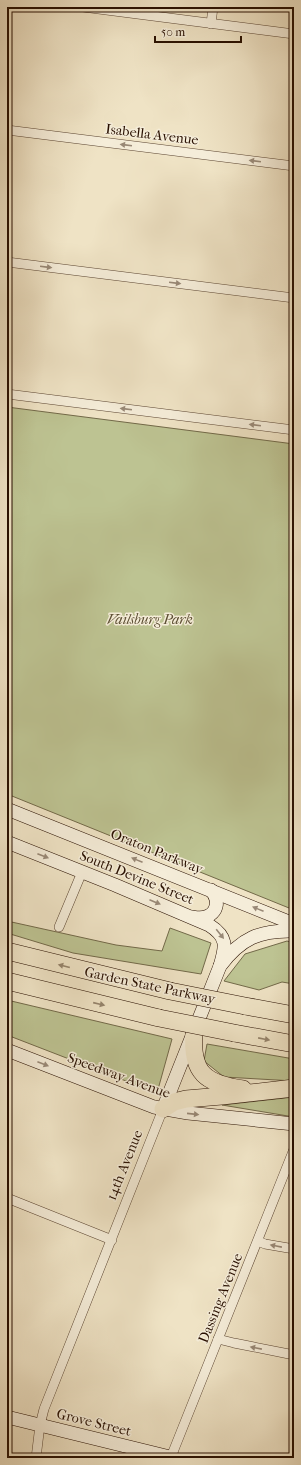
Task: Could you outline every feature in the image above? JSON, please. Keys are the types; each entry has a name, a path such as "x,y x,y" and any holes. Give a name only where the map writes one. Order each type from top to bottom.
{"highway":[{"name":"Garden State Parkway","path":"7,951 170,991 294,1015"},
{"name":"Garden State Parkway","path":"7,981 159,1018 294,1044"},
{"path":"194,1034 194,1058 199,1070 208,1079 227,1087 270,1091"},
{"path":"163,1109 174,1102 186,1099 294,1088"}],"main road":[{"name":"Oraton Parkway","path":"7,809 294,924"},
{"name":"South Devine Street","path":"7,842 209,925 222,935 224,939 224,950 220,966"},
{"path":"191,917 202,918 213,912 217,904 216,897 211,890"},
{"name":"14th Avenue","path":"163,1109 220,966 233,950 252,937 267,932 294,931"},
{"name":"Speedway Avenue","path":"8,1054 163,1109 294,1124"},
{"name":"Grove Street","path":"7,1417 172,1458"}],"street":[{"path":"83,7 294,34"},
{"path":"211,24 213,7"},
{"name":"Isabella Avenue","path":"7,130 294,166"},
{"path":"7,262 294,298"},
{"path":"7,394 294,430"},
{"path":"59,927 82,872"},
{"name":"14th Avenue","path":"36,1458 40,1425 44,1409 163,1109"},
{"name":"Dassing Avenue","path":"172,1458 294,1149"},
{"path":"7,1198 112,1240"},
{"path":"258,1241 294,1250"},
{"path":"218,1339 294,1355"}],"green space":[{"name":"Vailsburg Park","path":"7,407 294,444 294,910 7,794"},
{"path":"7,921 116,945 162,951 170,928 211,943 201,974 73,953 7,933"},
{"path":"287,941 294,943 294,984 282,982 259,990 224,981 245,954"},
{"path":"7,1000 172,1039 157,1093 7,1035"},
{"path":"207,1044 294,1059 294,1081 224,1077 204,1061"},
{"path":"294,1097 294,1117 222,1105"}]}
